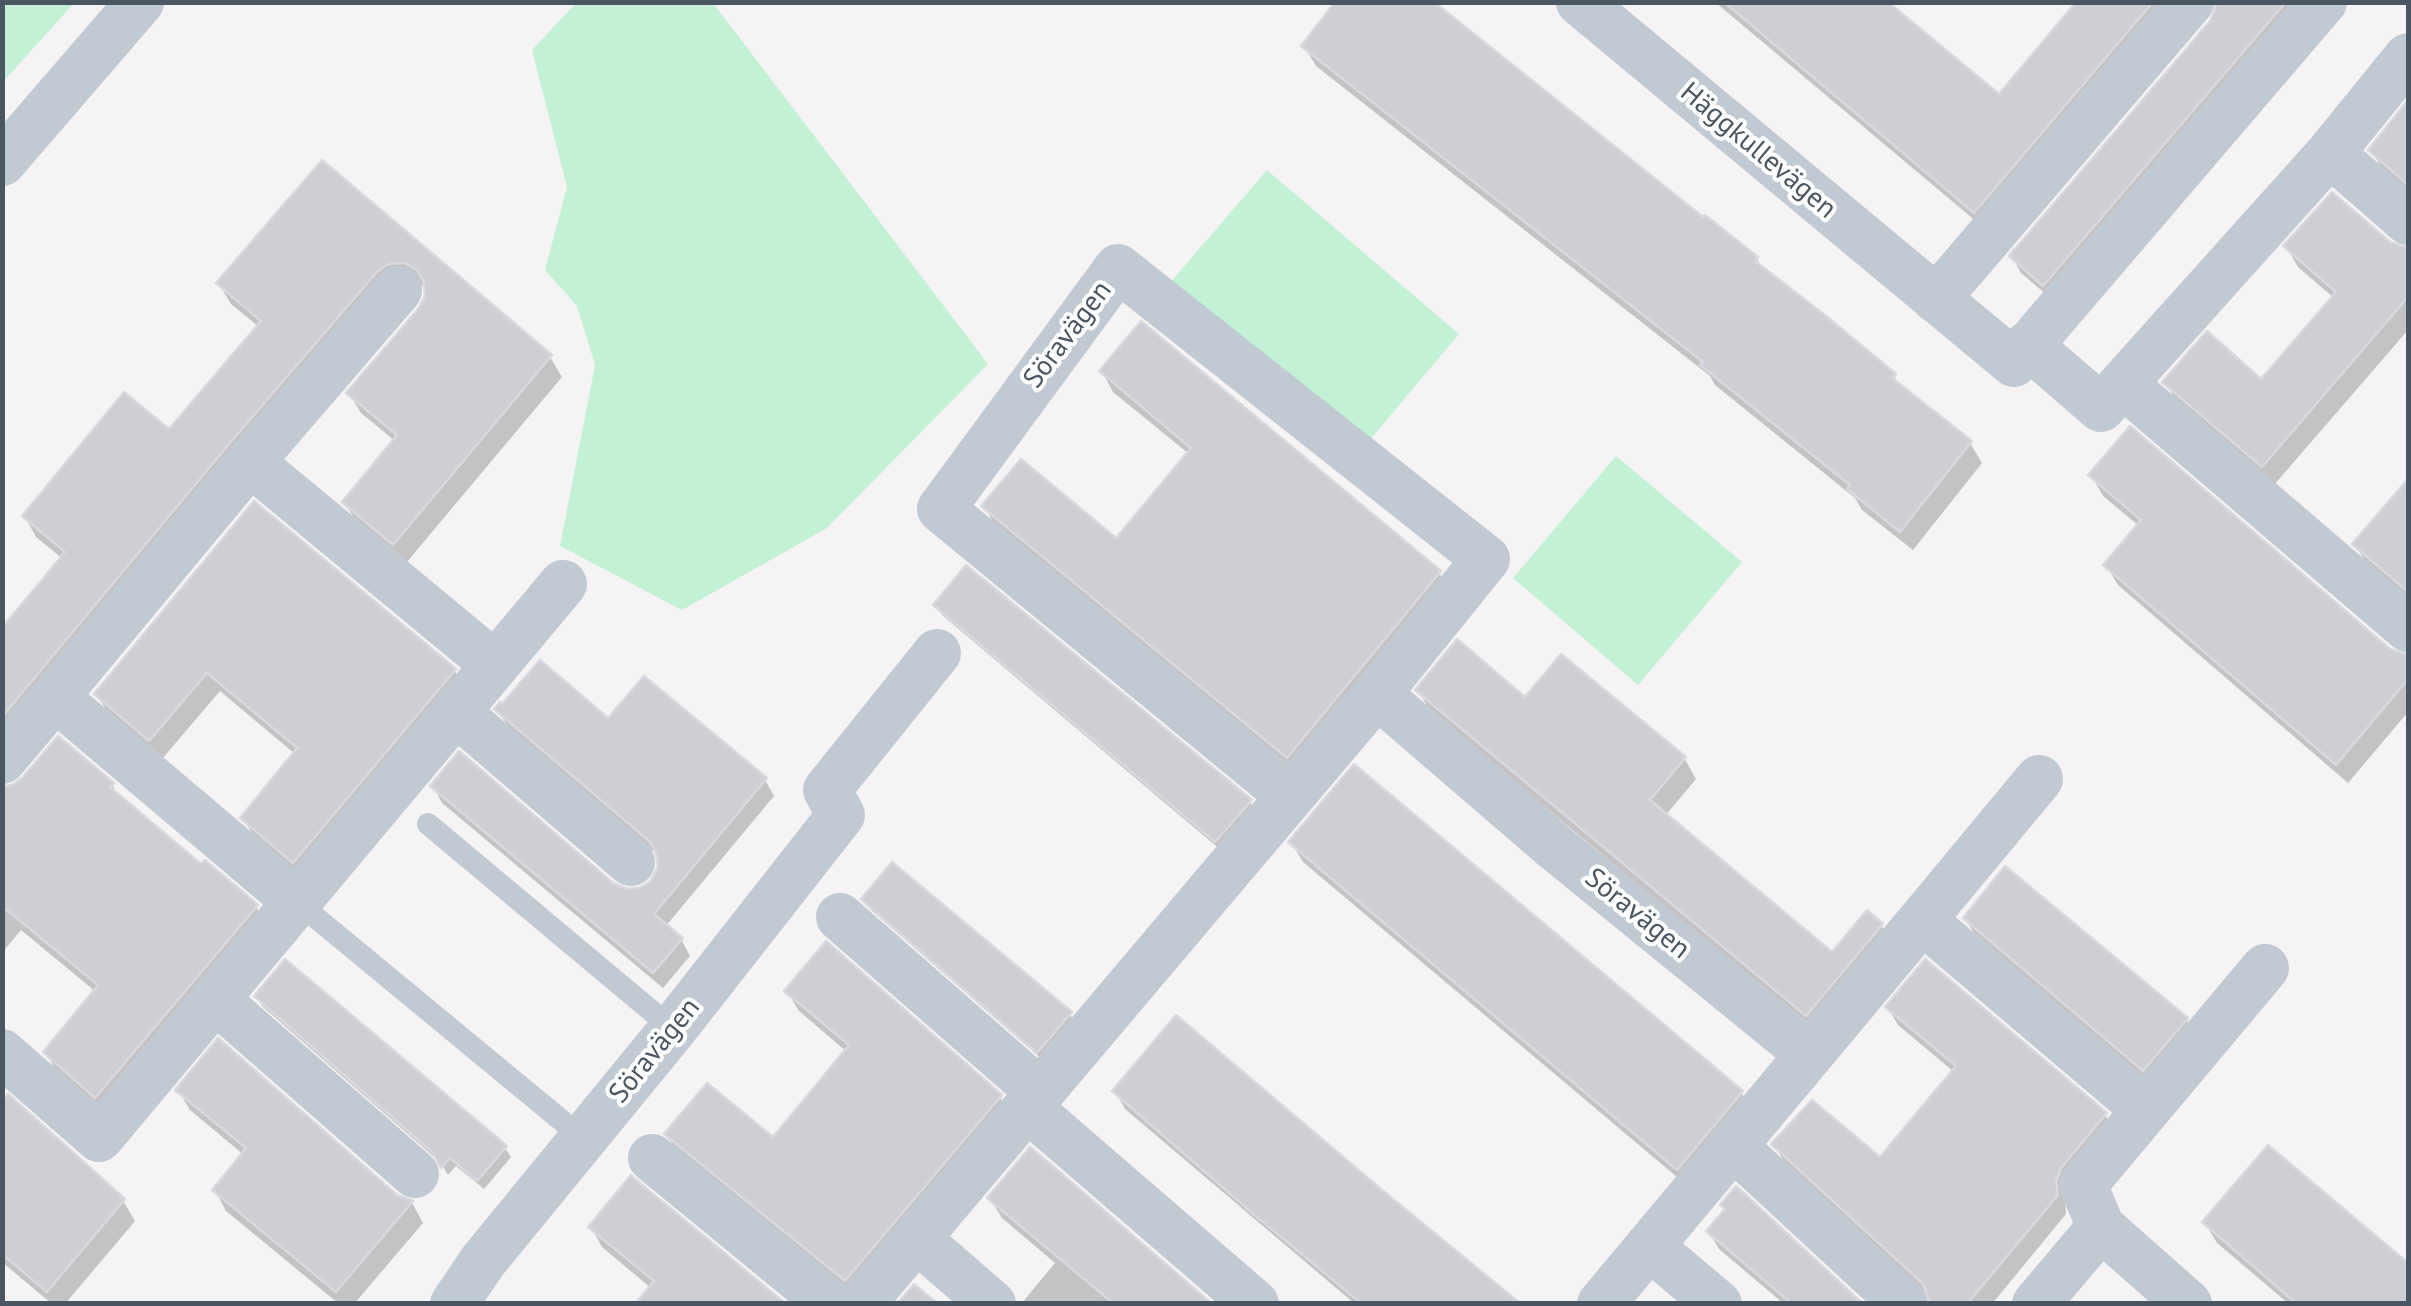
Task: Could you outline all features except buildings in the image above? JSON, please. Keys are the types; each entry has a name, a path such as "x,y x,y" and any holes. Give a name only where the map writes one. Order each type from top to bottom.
{"street":[{"path":"2,162 140,2"},
{"name":"Häggkullevägen","path":"1580,2 2014,362 2028,345"},
{"path":"1936,299 2190,2"},
{"path":"2323,2 2028,345 2101,408 2330,152 2408,57"},
{"path":"2330,152 2408,221"},
{"name":"Söravägen","path":"861,1304 1377,694 1486,559 1118,268 941,508 1289,795"},
{"path":"2,760 398,290"},
{"path":"2123,384 2408,628"},
{"path":"250,462 496,665"},
{"path":"2,1053 99,1138 563,584"},
{"name":"Söravägen","path":"454,1304 483,1261 674,1029 840,815 827,790 937,654"},
{"name":"Söravägen","path":"1377,694 1557,849 1809,1054"},
{"path":"55,697 297,902"},
{"path":"456,712 631,862"},
{"path":"1601,1304 2038,778"},
{"path":"840,917 1255,1304"},
{"path":"1922,920 2146,1110"},
{"path":"2188,1304 2101,1227 2083,1184 2265,968"},
{"path":"216,999 414,1174"},
{"path":"1732,1144 1904,1304"},
{"path":"652,1158 830,1304"},
{"path":"2036,1304 2101,1227"},
{"path":"916,1238 992,1304"},
{"path":"1649,1246 1718,1304"}],"lane":[{"path":"428,824 674,1029"},
{"path":"297,902 584,1139"}],"green space":[{"path":"2,3 74,3 3,82"},
{"path":"576,3 713,3 988,364 827,528 682,610 560,546 595,365 577,306 545,270 567,187 532,50"},
{"path":"1267,170 1459,334 1363,448 1169,284"},
{"path":"1616,456 1742,562 1638,685 1513,578"}]}
